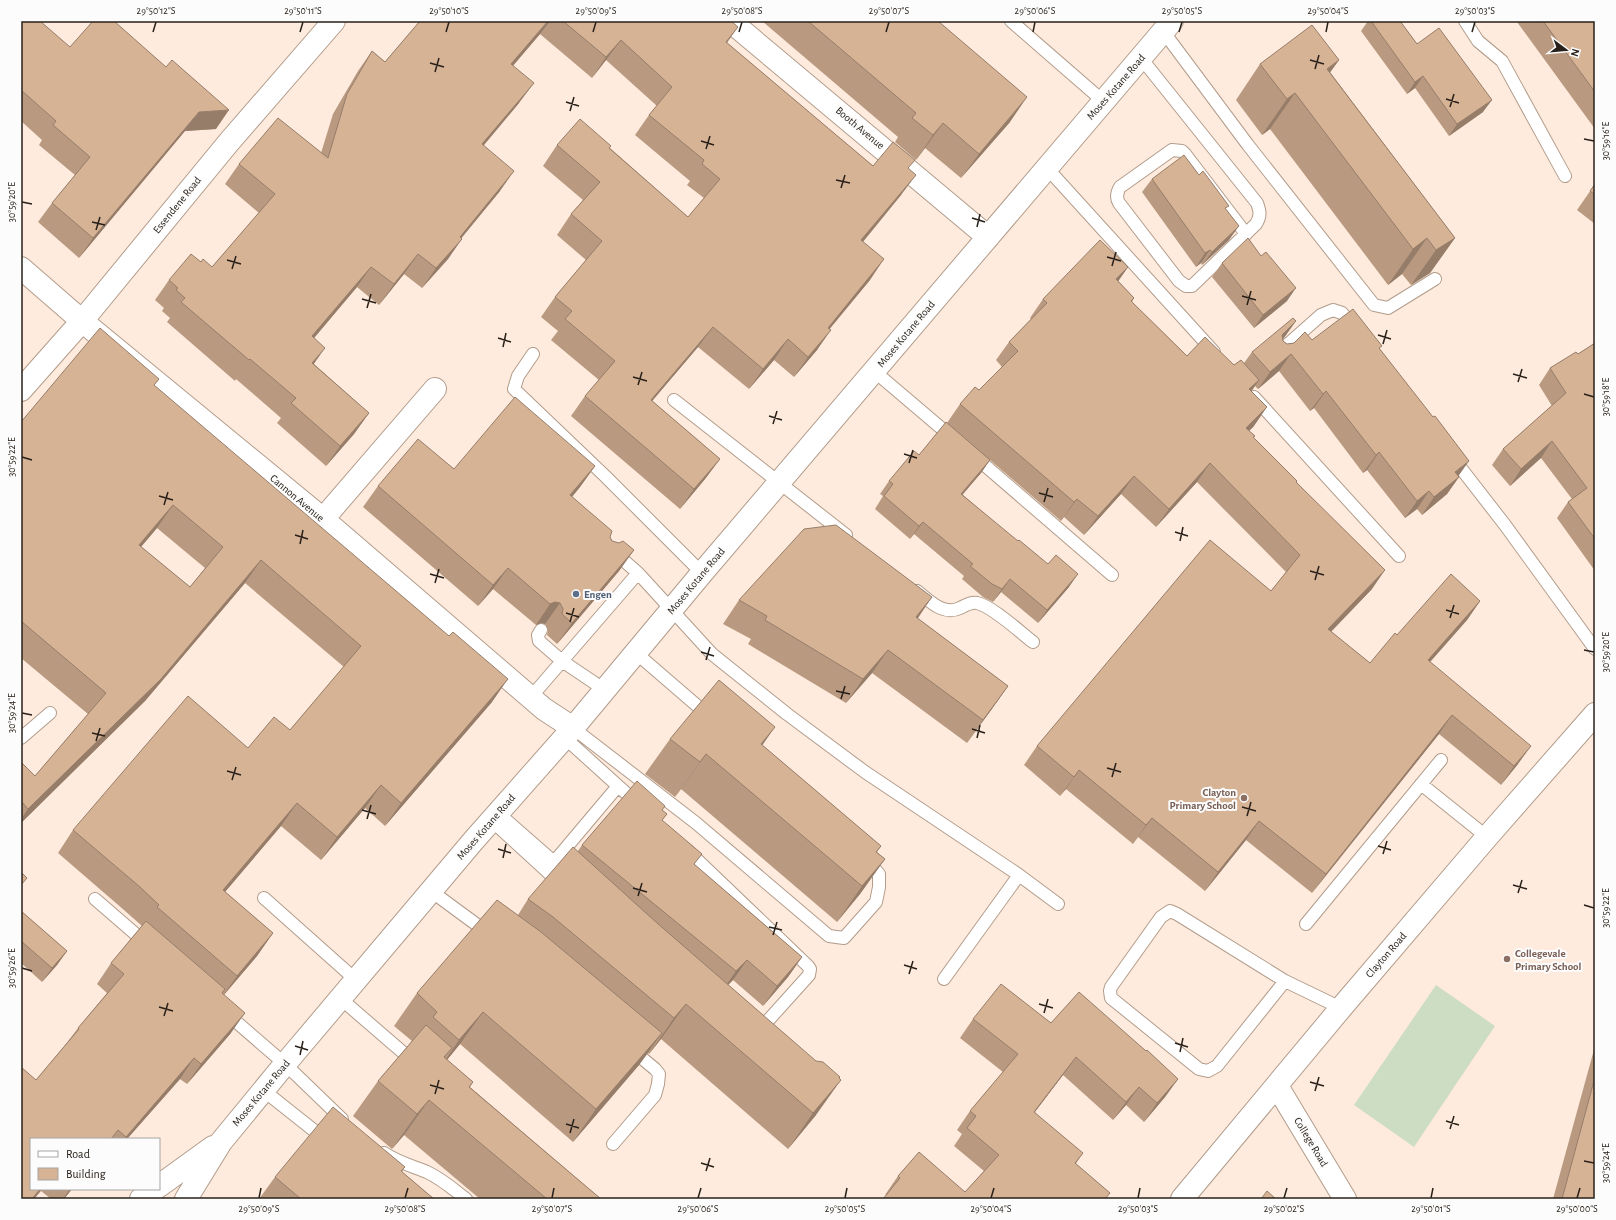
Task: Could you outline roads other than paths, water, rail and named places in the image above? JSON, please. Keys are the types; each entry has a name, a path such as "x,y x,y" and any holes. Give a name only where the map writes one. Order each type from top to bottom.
{"street":[{"name":"Essendene Road","path":"21,390 82,321 229,142 334,21"},
{"name":"Booth Avenue","path":"730,21 988,237"},
{"name":"Moses Kotane Road","path":"186,1199 221,1142 284,1064 341,999 431,891 569,733 779,482 1168,26"},
{"name":"Cannon Avenue","path":"21,268 82,321 323,519 544,709 569,733"},
{"path":"323,519 435,388"},
{"name":"Clayton Road","path":"1182,1199 1341,1008 1487,837 1595,714"},
{"name":"College Road","path":"1277,1086 1345,1199"},
{"name":"Moses Kotane Road","path":"160,1185 221,1142"},
{"path":"141,1199 154,1190"}],"lane":[{"path":"1011,21 1103,101"},
{"path":"1465,21 1478,41 1502,61 1565,176"},
{"path":"1168,26 1248,145 1374,305 1388,308 1435,278"},
{"path":"1140,58 1257,203 1260,212 1260,219 1246,234 1192,286 1186,286 1179,281 1117,200 1120,187 1172,150 1182,151 1246,234"},
{"path":"1047,168 1223,362"},
{"path":"1277,354 1322,315 1333,310 1342,313 1361,338"},
{"path":"533,354 518,376 514,389 605,476 702,573"},
{"path":"874,371 1112,575"},
{"path":"1244,386 1399,556"},
{"path":"674,400 858,544"},
{"path":"1447,450 1595,649"},
{"path":"603,557 609,552 614,552 638,573 712,654 787,714 865,772 1019,875 1058,904"},
{"path":"530,697 638,573"},
{"path":"906,583 943,610 955,610 969,603 979,604 992,610 1033,642"},
{"path":"541,630 538,635 539,641 562,661 605,690"},
{"path":"636,653 720,726"},
{"path":"21,738 50,713"},
{"path":"569,733 618,786 644,810"},
{"path":"569,733 696,823 829,936 844,938 876,902 879,887 879,874 871,863 859,852"},
{"path":"1306,924 1441,760"},
{"path":"1421,784 1487,837"},
{"path":"554,862 618,786"},
{"path":"495,817 554,862 576,881"},
{"path":"495,817 567,890"},
{"path":"676,840 810,969 809,975 764,1024 760,1027 755,1026 745,1020"},
{"path":"944,979 1019,875"},
{"path":"431,891 498,940"},
{"path":"264,898 356,980"},
{"path":"95,899 154,950"},
{"path":"1285,981 1217,1066 1208,1071 1199,1069 1111,998 1110,995 1111,987 1161,917 1170,911 1285,981 1341,1008"},
{"path":"341,999 424,1071"},
{"path":"219,1007 284,1064 351,1127"},
{"path":"613,1144 655,1095 658,1084 659,1074 655,1069 625,1044"},
{"path":"263,1090 336,1148"},
{"path":"374,1146 392,1158 442,1180 466,1199"}],"place":[{"name":"Engen","path":"576,594"},
{"name":"Clayton Primary School","path":"1244,798"},
{"name":"Collegevale Primary School","path":"1507,959"}]}
